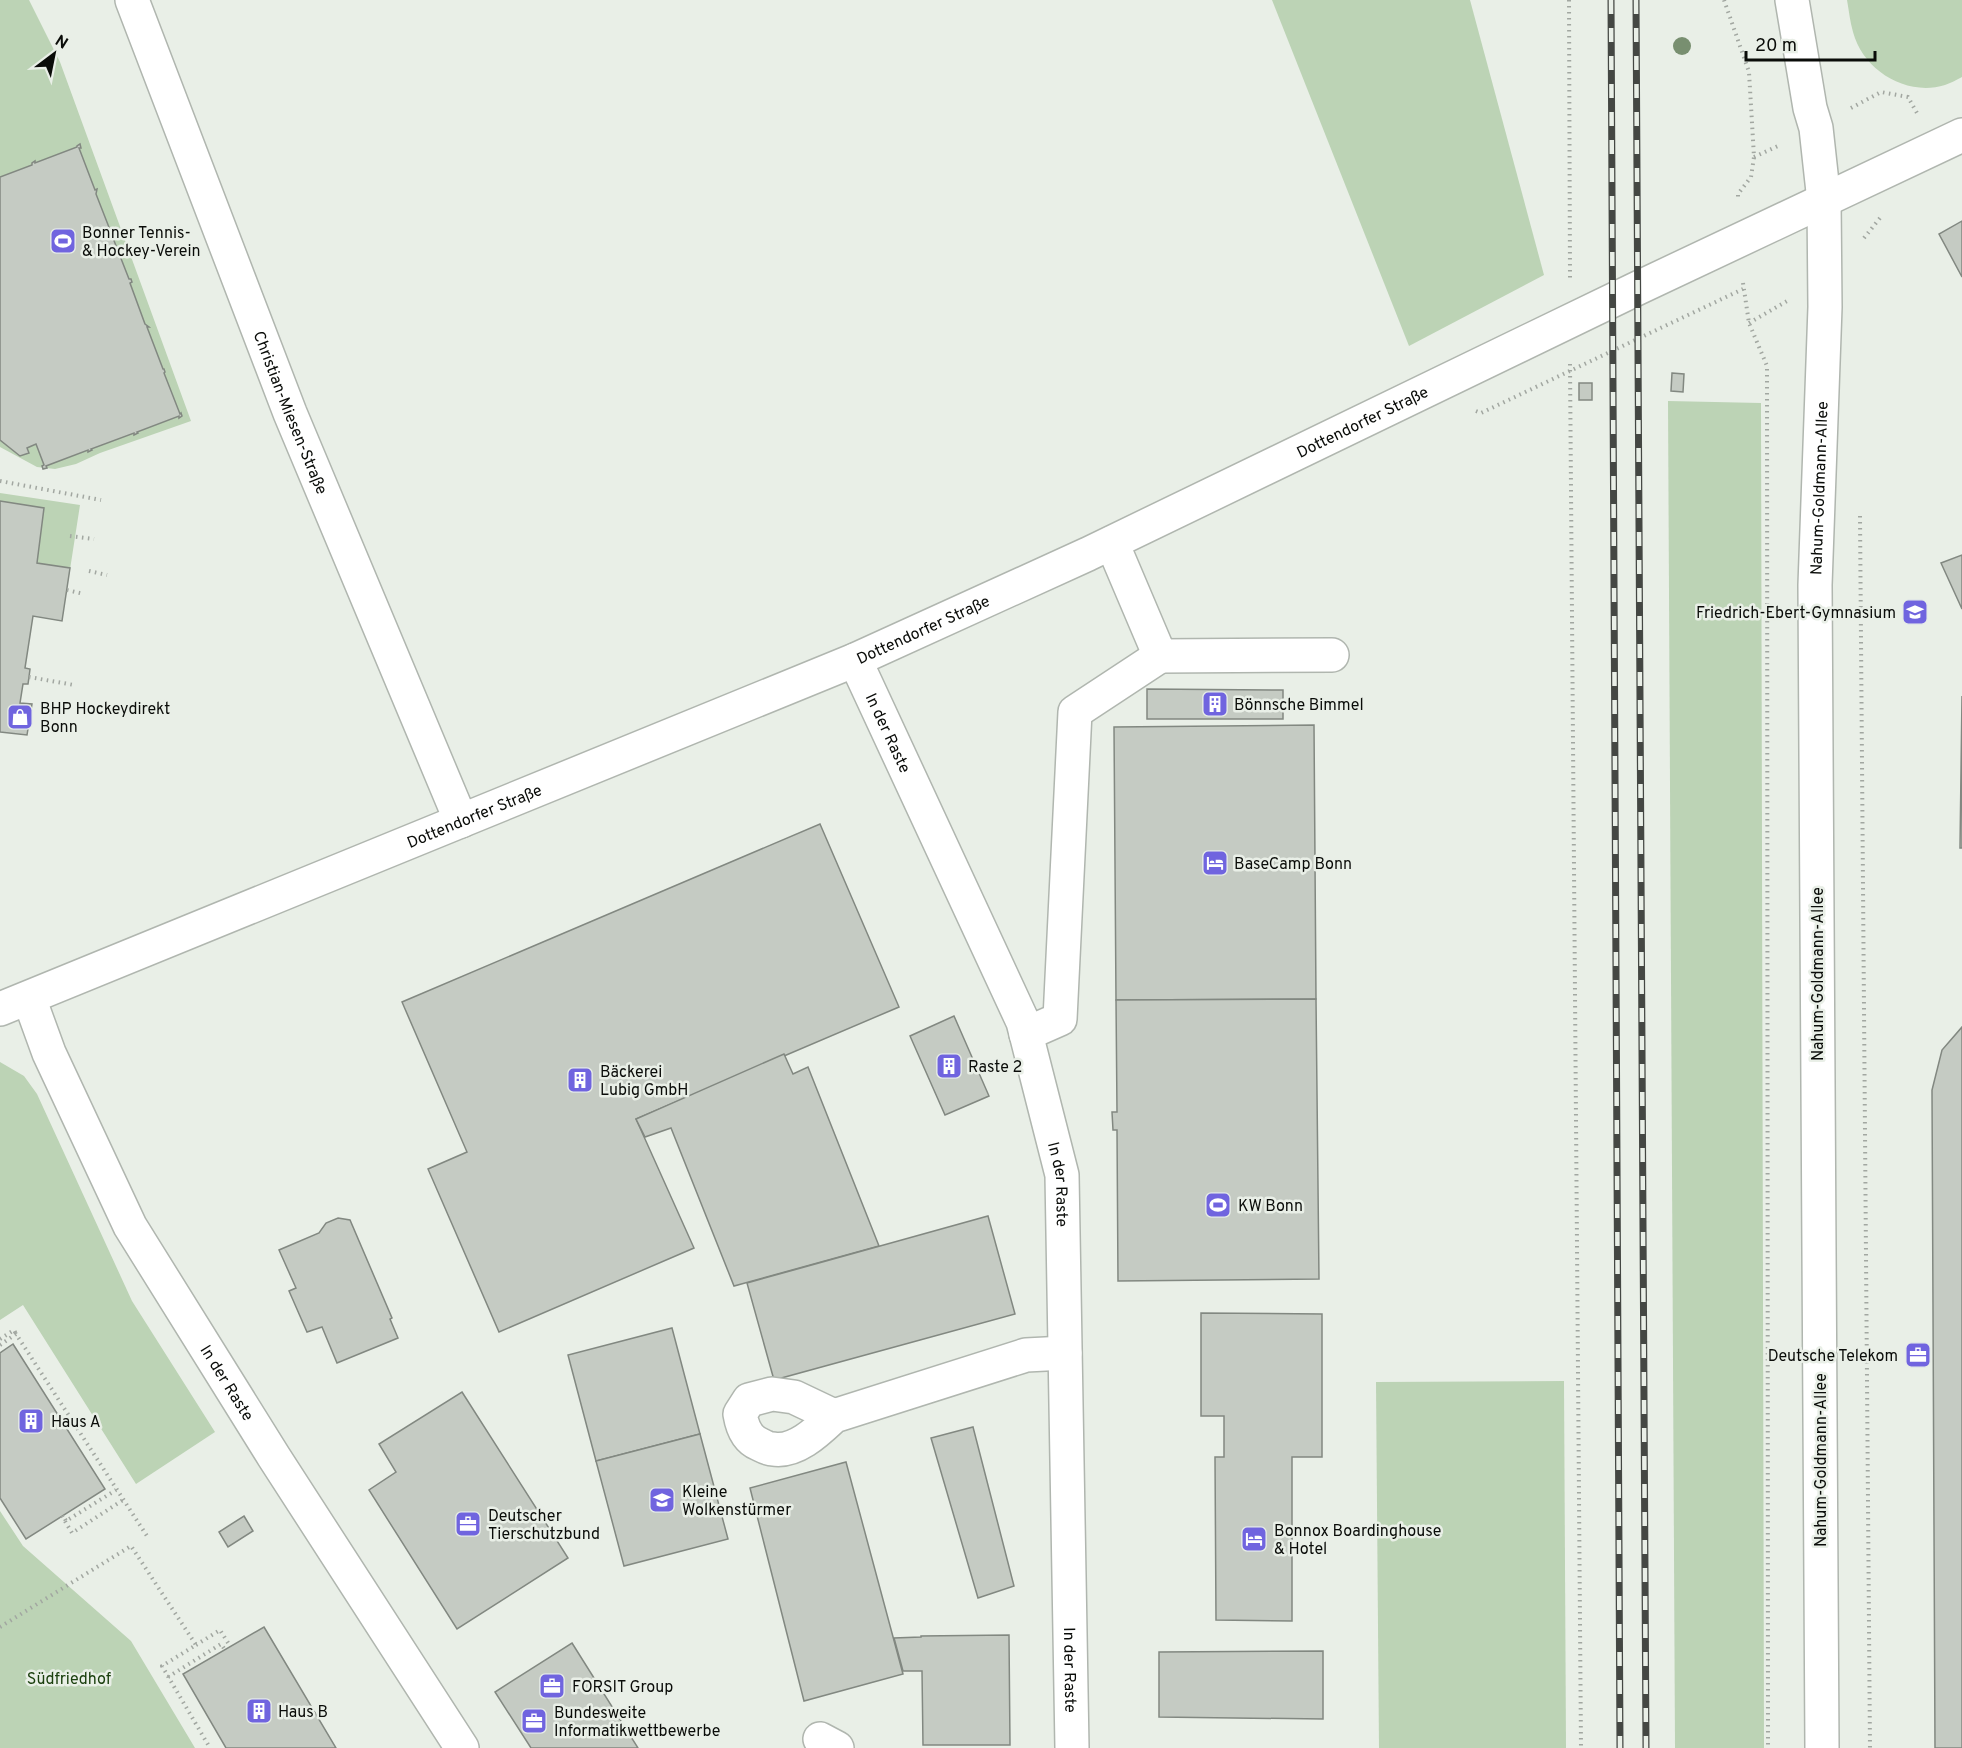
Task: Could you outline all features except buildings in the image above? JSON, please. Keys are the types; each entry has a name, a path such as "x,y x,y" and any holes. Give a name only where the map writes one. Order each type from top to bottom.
{"main road":[{"name":"Christian-Miesen-Straße","path":"132,0 290,412 461,821"},
{"name":"Nahum-Goldmann-Allee","path":"1792,0 1815,128 1824,201 1824,307 1815,585 1822,1748"},
{"name":"Dottendorfer Straße","path":"15,1004 855,660 1112,543 1742,238 1962,135"},
{"path":"1112,543 1160,656"},
{"path":"1026,1034 1060,1019 1075,712 1160,656 1332,655"},
{"name":"In der Raste","path":"855,660 1023,1022 1062,1175 1072,1748"},
{"name":"In der Raste","path":"15,1004 49,1053 130,1226 274,1457 462,1748"},
{"path":"834,1416 1026,1355 1065,1353"}],"path":[{"path":"1569,0 1581,1748"},
{"path":"1724,0 1749,72 1754,157 1751,177 1738,194 1743,288 1749,322 1767,366 1768,1748"},
{"path":"0,482 101,500"},
{"path":"1860,514 1870,1748"},
{"path":"70,536 94,539"},
{"path":"88,571 107,575"},
{"path":"67,590 84,594"},
{"path":"29,677 74,685"},
{"path":"0,1339 14,1330 147,1536"},
{"path":"0,1345 16,1334"},
{"path":"116,1490 66,1521 63,1516 72,1533 123,1500"},
{"path":"0,1627 131,1546 196,1645"},
{"path":"210,1748 162,1666 220,1630 230,1646"},
{"path":"168,1677 221,1644 225,1650"}],"green space":[{"name":"Bonner Tennis- & Hockey-Verein","path":"0,0 29,0 60,62 191,421 100,453 76,464 55,469 37,467 0,447"},
{"path":"1272,0 1470,0 1544,275 1409,346"},
{"path":"1847,0 1962,0 1962,77 1945,85 1930,88 1916,87 1901,84 1876,69 1858,46"},
{"path":"1668,401 1761,403 1764,1748 1675,1748"},
{"path":"0,493 80,505 62,621 33,616 25,668 30,669 28,684 23,684 20,703 32,704 27,735 0,731"},
{"path":"0,1062 24,1076 37,1094 132,1301 215,1432 136,1484 23,1305 0,1320"},
{"path":"1564,1381 1566,1748 1379,1748 1376,1382"},
{"name":"Südfriedhof","path":"0,1511 23,1546 131,1641 195,1748 0,1748"}],"railway":[{"path":"1611,0 1620,1748"},
{"path":"1636,0 1646,1748"}],"place":[{"name":"Bonner Tennis- & Hockey-Verein","path":"63,241"},
{"name":"Friedrich-Ebert-Gymnasium","path":"1915,612"},
{"name":"Bönnsche Bimmel","path":"1215,704"},
{"name":"BHP Hockeydirekt Bonn","path":"20,717"},
{"name":"BaseCamp Bonn","path":"1215,863"},
{"name":"Raste 2","path":"949,1066"},
{"name":"Bäckerei Lubig GmbH","path":"580,1080"},
{"name":"KW Bonn","path":"1218,1205"},
{"name":"Deutsche Telekom","path":"1918,1355"},
{"name":"Haus A","path":"31,1421"},
{"name":"Kleine Wolkenstürmer","path":"662,1500"},
{"name":"Deutscher Tierschutzbund","path":"468,1524"},
{"name":"Bonnox Boardinghouse & Hotel","path":"1254,1539"},
{"name":"FORSIT Group","path":"552,1686"},
{"name":"Haus B","path":"259,1711"},
{"name":"Bundesweite Informatikwettbewerbe","path":"534,1721"}]}
